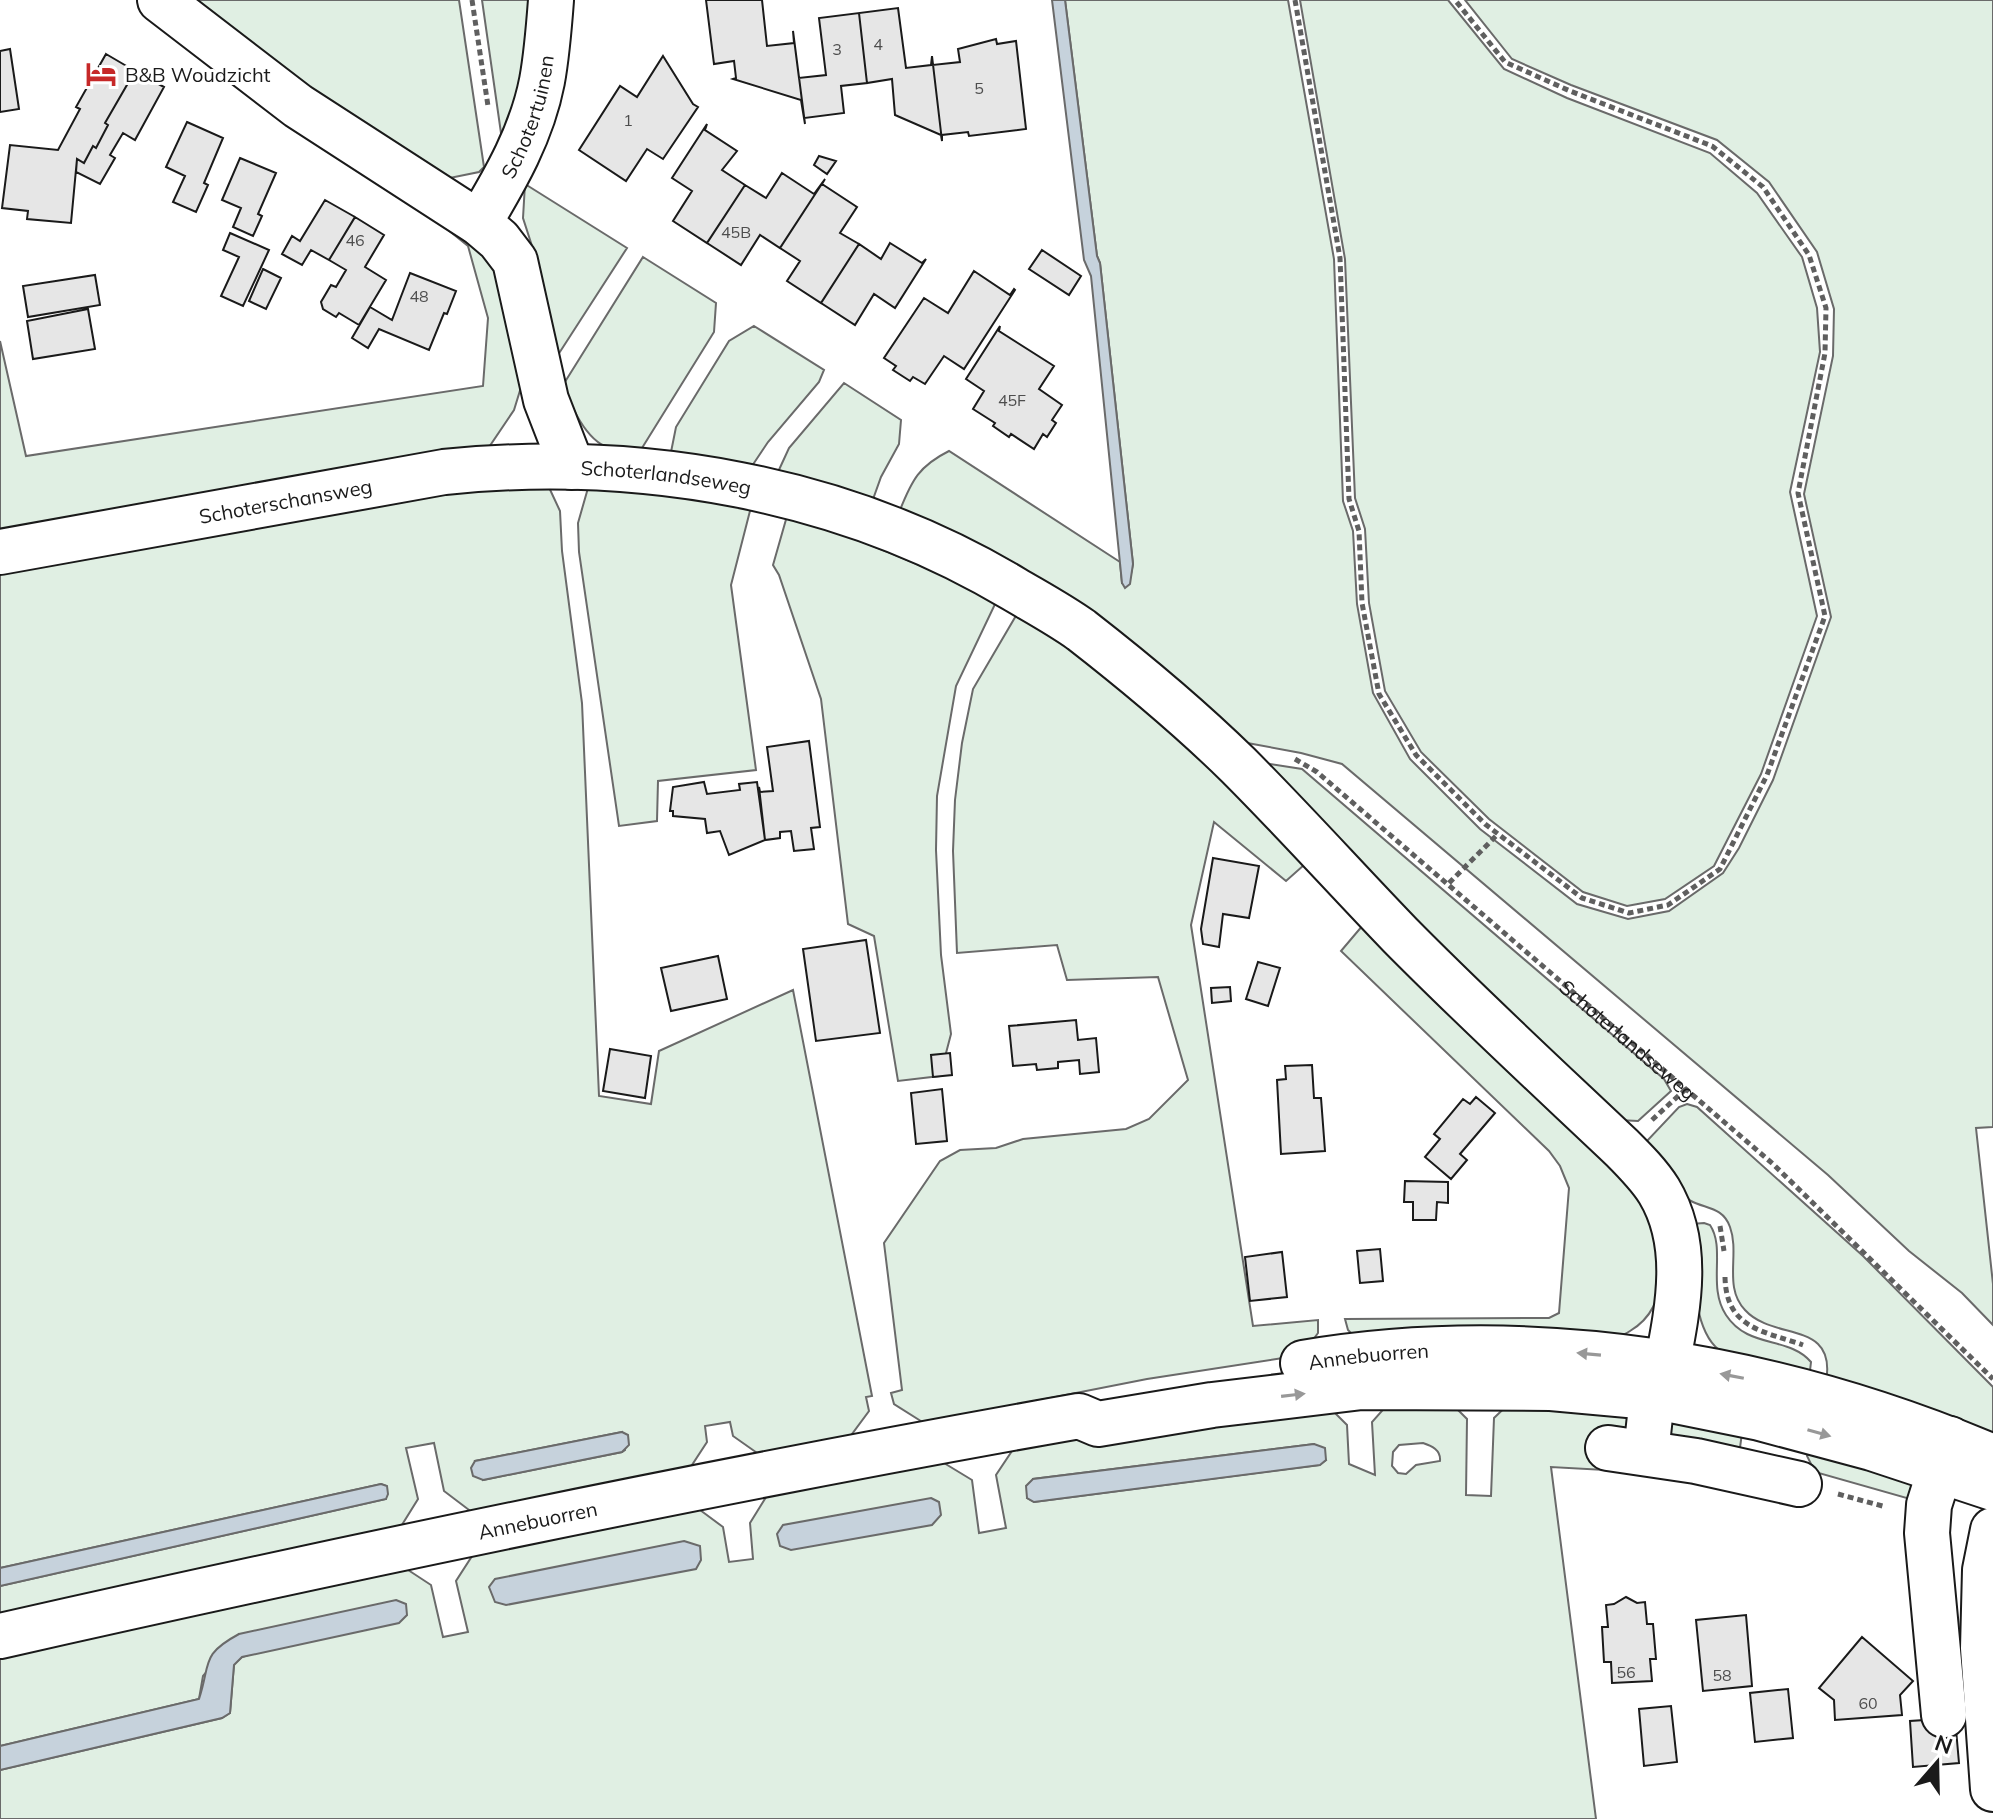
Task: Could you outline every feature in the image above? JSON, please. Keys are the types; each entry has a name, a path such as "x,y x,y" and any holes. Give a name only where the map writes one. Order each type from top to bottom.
{"street":[{"name":"Schoterlandseweg","path":"160,0 298,106 479,223 499,240 515,261 546,400 572,467 691,475 772,491 845,513 950,555 996,578 1078,628 1140,678 1239,767 1403,938 1622,1148 1649,1178 1672,1218 1679,1244 1679,1283 1664,1381 1627,1450 1749,1472"},
{"name":"Schotertuinen","path":"479,223 512,165 536,106 547,49 551,0"},
{"name":"Schoterschansweg","path":"0,552 444,472 504,467 572,467"},
{"name":"Annebuorren","path":"0,1636 206,1589 625,1502 1079,1416 1098,1424 1212,1405 1362,1387 1551,1388 1664,1381"},
{"path":"1664,1381 1760,1418 1945,1454 1993,1457"},
{"path":"1664,1381 1814,1393 1877,1412 1993,1488"},
{"path":"1760,1418 1749,1472 1799,1484"},
{"path":"1944,1715 1927,1533 1929,1505 1945,1454"},
{"path":"1993,1530 1985,1570 1983,1648 1993,1789"}],"path":[{"path":"472,0 489,109"},
{"path":"1295,0 1340,258 1349,499 1359,531 1362,603 1379,694 1416,755 1485,824 1582,898 1629,913 1668,905 1720,869 1767,775 1825,616 1798,493 1825,353 1826,308 1809,255 1763,187 1712,146 1570,91 1505,62 1455,0"},
{"name":"Schoterlandseweg","path":"1239,767 1255,754 1304,763 1449,883 1773,1164 1993,1379"},
{"path":"1449,883 1498,834"},
{"path":"1646,1126 1687,1088"},
{"path":"1713,1218 1724,1235 1725,1287 1736,1315 1751,1327 1809,1349"},
{"path":"1799,1484 1928,1520"}],"green space":[{"path":"183,0 459,0 484,167 479,172 440,180"},
{"path":"482,0 534,0 533,28 504,154"},
{"path":"1065,0 1288,0 1334,259 1343,501 1353,531 1357,604 1373,693 1410,759 1480,829 1577,904 1628,919 1669,911 1723,873 1773,780 1831,617 1804,494 1833,356 1834,309 1817,252 1769,182 1717,140 1571,85 1512,59 1465,0 1993,0 1993,1127 1976,1128 1993,1284 1993,1325 1962,1293 1909,1251 1828,1175 1342,764 1242,742 900,510 918,475 930,462 949,451 1120,562 1122,583 1129,584 1133,564 1100,263"},
{"path":"1300,0 1448,0 1504,69 1567,98 1710,153 1757,193 1802,257 1817,308 1820,352 1790,492 1817,616 1761,774 1714,866 1665,899 1627,906 1583,892 1489,819 1421,752 1385,691 1369,603 1365,529 1355,498 1345,259"},
{"path":"525,184 627,248 556,358 523,218"},
{"path":"445,220 493,263 522,384 514,410 485,453 0,531 0,341 26,456 483,386 488,318 468,246 442,225"},
{"path":"643,257 716,303 714,332 642,448 612,449 600,444 586,430 563,385"},
{"path":"754,326 824,370 819,382 768,442 752,466 671,452 676,427 729,341"},
{"path":"844,383 901,420 899,444 872,502 778,472 789,448"},
{"path":"546,481 560,511 562,551 582,703 599,1096 651,1104 659,1051 793,990 872,1396 866,1397 869,1411 849,1438 760,1455 733,1436 730,1422 705,1426 707,1442 688,1471 473,1513 444,1491 434,1443 406,1448 418,1499 400,1528 0,1618 0,1586 386,1499 386,1486 381,1484 0,1568 0,565 301,506","holes":["622,1432 625,1450 483,1480 475,1461"]},
{"path":"588,488 684,495 751,507 731,585 756,770 658,781 657,821 619,826 579,552 578,523"},
{"path":"787,516 894,554 997,600 956,686 937,796 941,955 951,1034 940,1076 898,1081 874,936 848,924 821,699 773,565"},
{"path":"1017,614 1080,655 1146,708 1227,785 1304,865 1286,881 1214,822 1191,925 1253,1326 1318,1320 1318,1333 1302,1355 1147,1379 924,1423 894,1404 891,1393 902,1390 884,1243 940,1161 960,1150 996,1148 1023,1139 1126,1129 1149,1119 1188,1080 1158,977 1067,980 1057,945 957,953 953,851 962,743 973,689"},
{"path":"1264,763 1302,769 1664,1079 1671,1091 1638,1121 1618,1120 1418,923"},
{"path":"1363,925 1639,1191 1658,1246 1660,1285 1655,1303 1645,1318 1630,1331 1607,1341 1364,1346 1348,1330 1345,1319 1549,1318 1559,1313 1569,1188 1560,1166 1549,1151 1341,951"},
{"path":"1687,1104 1697,1107 1863,1256 1993,1387 1993,1443 1826,1382 1827,1362 1822,1349 1813,1340 1757,1320 1745,1310 1738,1301 1733,1281 1733,1237 1727,1220 1719,1212 1685,1197 1645,1143 1679,1107"},
{"path":"1692,1224 1710,1225 1715,1235 1718,1292 1726,1315 1745,1333 1802,1354 1811,1362 1809,1379 1725,1353 1709,1339 1698,1309 1694,1273"},
{"path":"1442,1394 1467,1419 1466,1495 1491,1496 1494,1418 1517,1396 1622,1404 1635,1433 1605,1470 1551,1467 1596,1819 0,1819 0,1770 222,1718 230,1713 234,1664 242,1657 261,1651 239,1634 203,1676 199,1699 0,1746 0,1657 402,1566 431,1585 443,1637 468,1632 456,1581 476,1550 696,1507 723,1527 729,1562 753,1559 750,1523 768,1494 939,1460 972,1480 979,1533 1006,1528 996,1475 1016,1445 1322,1400 1347,1425 1349,1464 1375,1475 1372,1422 1396,1395","holes":["1423,1443 1437,1451 1440,1461 1416,1465 1406,1474 1398,1473 1392,1466 1393,1452 1399,1445","1314,1444 1326,1460 1319,1465 1034,1502 1027,1498 1033,1479"]},
{"path":"1665,1412 1742,1433 1739,1455 1665,1440"},
{"path":"1811,1439 1915,1470 1917,1501 1815,1472 1807,1456"}],"shaded area":[{"path":"1052,0 1065,0 1100,263 1133,564 1130,584 1125,588 1122,583 1091,276 1084,260"},
{"path":"622,1432 628,1435 629,1445 622,1452 483,1480 473,1476 471,1468 475,1461"},
{"path":"1314,1444 1325,1448 1326,1460 1320,1465 1034,1502 1027,1498 1026,1486 1033,1479"},
{"path":"381,1484 387,1486 386,1499 0,1586 0,1568"},
{"path":"931,1498 939,1502 941,1515 932,1525 791,1550 780,1546 777,1534 783,1525"},
{"path":"684,1541 700,1546 701,1560 696,1569 506,1605 495,1602 489,1587 495,1579"},
{"path":"396,1600 406,1604 407,1615 399,1623 242,1657 234,1665 230,1713 222,1718 0,1770 0,1746 199,1699 212,1654 239,1634"}],"building":[{"path":"706,0 762,0 767,46 794,43 793,31 805,124 801,100 733,79 736,78 734,61 714,64"},
{"path":"898,8 906,68 931,65 932,56 942,141 941,135 895,115 892,79 867,83 859,13"},
{"path":"859,13 867,83 841,86 844,113 804,118 799,78 826,75 819,18"},
{"path":"996,39 997,44 1016,41 1026,129 969,136 968,132 942,135 942,141 933,65 960,62 958,49"},
{"path":"10,49 19,109 0,112 0,51"},
{"path":"106,54 135,71 105,123 108,125 96,148 93,146 84,163 77,159 71,223 27,219 28,211 2,208 10,145 58,150 80,109 76,107"},
{"path":"663,56 693,104 698,107 663,159 647,149 626,181 579,150 620,86 637,97"},
{"path":"135,71 164,87 135,140 123,133 110,155 115,158 100,184 76,172 77,159 84,163 93,146 96,148 108,125 105,123"},
{"path":"187,122 223,138 204,183 208,185 196,212 173,202 185,176 166,167"},
{"path":"707,124 705,130 737,151 722,170 745,185 707,243 673,221 692,191 672,178"},
{"path":"819,156 836,161 827,174 814,165"},
{"path":"240,158 276,173 258,214 262,216 253,236 233,227 241,208 222,200"},
{"path":"782,173 814,194 825,179 780,248 760,235 741,265 707,243 745,185 766,198"},
{"path":"825,179 822,184 857,207 840,233 859,244 821,303 787,281 800,261 780,248"},
{"path":"325,200 355,217 329,260 311,250 302,265 282,254 292,236 300,241"},
{"path":"355,217 384,235 365,267 386,280 359,325 339,313 336,317 323,309 321,302 331,285 336,287 346,270 329,260"},
{"path":"230,233 269,250 243,306 221,296 239,257 223,250"},
{"path":"890,243 922,263 926,259 895,308 874,294 855,325 821,303 859,244 881,259"},
{"path":"1042,250 1081,276 1069,295 1029,269"},
{"path":"263,269 281,278 266,309 249,301"},
{"path":"974,271 1010,295 1015,290 964,369 944,356 925,384 913,377 910,381 893,370 896,366 884,358 924,298 948,313"},
{"path":"410,273 456,291 429,350 379,329 368,348 352,338 370,307 392,320"},
{"path":"95,275 100,305 28,317 23,286"},
{"path":"88,309 95,349 33,359 27,321"},
{"path":"1000,326 999,331 1054,366 1039,389 1062,405 1052,420 1056,423 1047,437 1043,434 1034,449 1011,434 1009,437 993,426 995,423 973,409 984,391 966,379"},
{"path":"809,741 820,827 811,828 814,849 794,851 791,831 780,832 780,838 765,840 759,787 760,792 773,791 767,747"},
{"path":"704,782 707,794 740,790 739,784 757,782 765,840 729,855 720,831 707,833 705,819 673,816 673,811 670,811 673,787"},
{"path":"1213,858 1259,866 1249,918 1223,914 1219,947 1203,944 1201,929"},
{"path":"866,940 880,1033 816,1041 803,949"},
{"path":"718,956 727,999 671,1011 661,968"},
{"path":"1258,962 1280,968 1268,1006 1246,999"},
{"path":"1230,987 1231,1001 1212,1003 1211,988"},
{"path":"1076,1020 1078,1040 1096,1038 1099,1072 1080,1074 1079,1060 1058,1062 1058,1068 1037,1070 1036,1064 1013,1066 1009,1026"},
{"path":"610,1049 651,1056 645,1098 603,1091"},
{"path":"950,1053 952,1075 933,1077 931,1055"},
{"path":"1312,1065 1314,1098 1321,1098 1325,1151 1281,1154 1277,1080 1286,1079 1285,1066"},
{"path":"942,1089 947,1141 916,1144 911,1093"},
{"path":"1476,1097 1495,1113 1460,1154 1467,1160 1451,1179 1425,1157 1440,1139 1434,1134 1463,1099 1470,1104"},
{"path":"1405,1181 1448,1182 1448,1203 1437,1202 1436,1220 1413,1220 1413,1202 1404,1202"},
{"path":"1380,1249 1383,1281 1360,1283 1357,1251"},
{"path":"1282,1252 1287,1297 1250,1301 1245,1257"},
{"path":"1626,1597 1637,1603 1645,1602 1647,1624 1653,1624 1656,1659 1650,1659 1652,1681 1612,1683 1611,1662 1604,1662 1602,1627 1608,1627 1606,1605"},
{"path":"1746,1615 1752,1686 1703,1691 1696,1620"},
{"path":"1862,1637 1913,1681 1900,1695 1902,1715 1835,1720 1834,1700 1819,1688"},
{"path":"1788,1689 1793,1738 1755,1742 1750,1693"},
{"path":"1671,1706 1677,1762 1644,1766 1639,1709"},
{"path":"1955,1718 1959,1763 1913,1767 1910,1721"}],"place":[{"name":"B&B Woudzicht","path":"101,74"}]}
